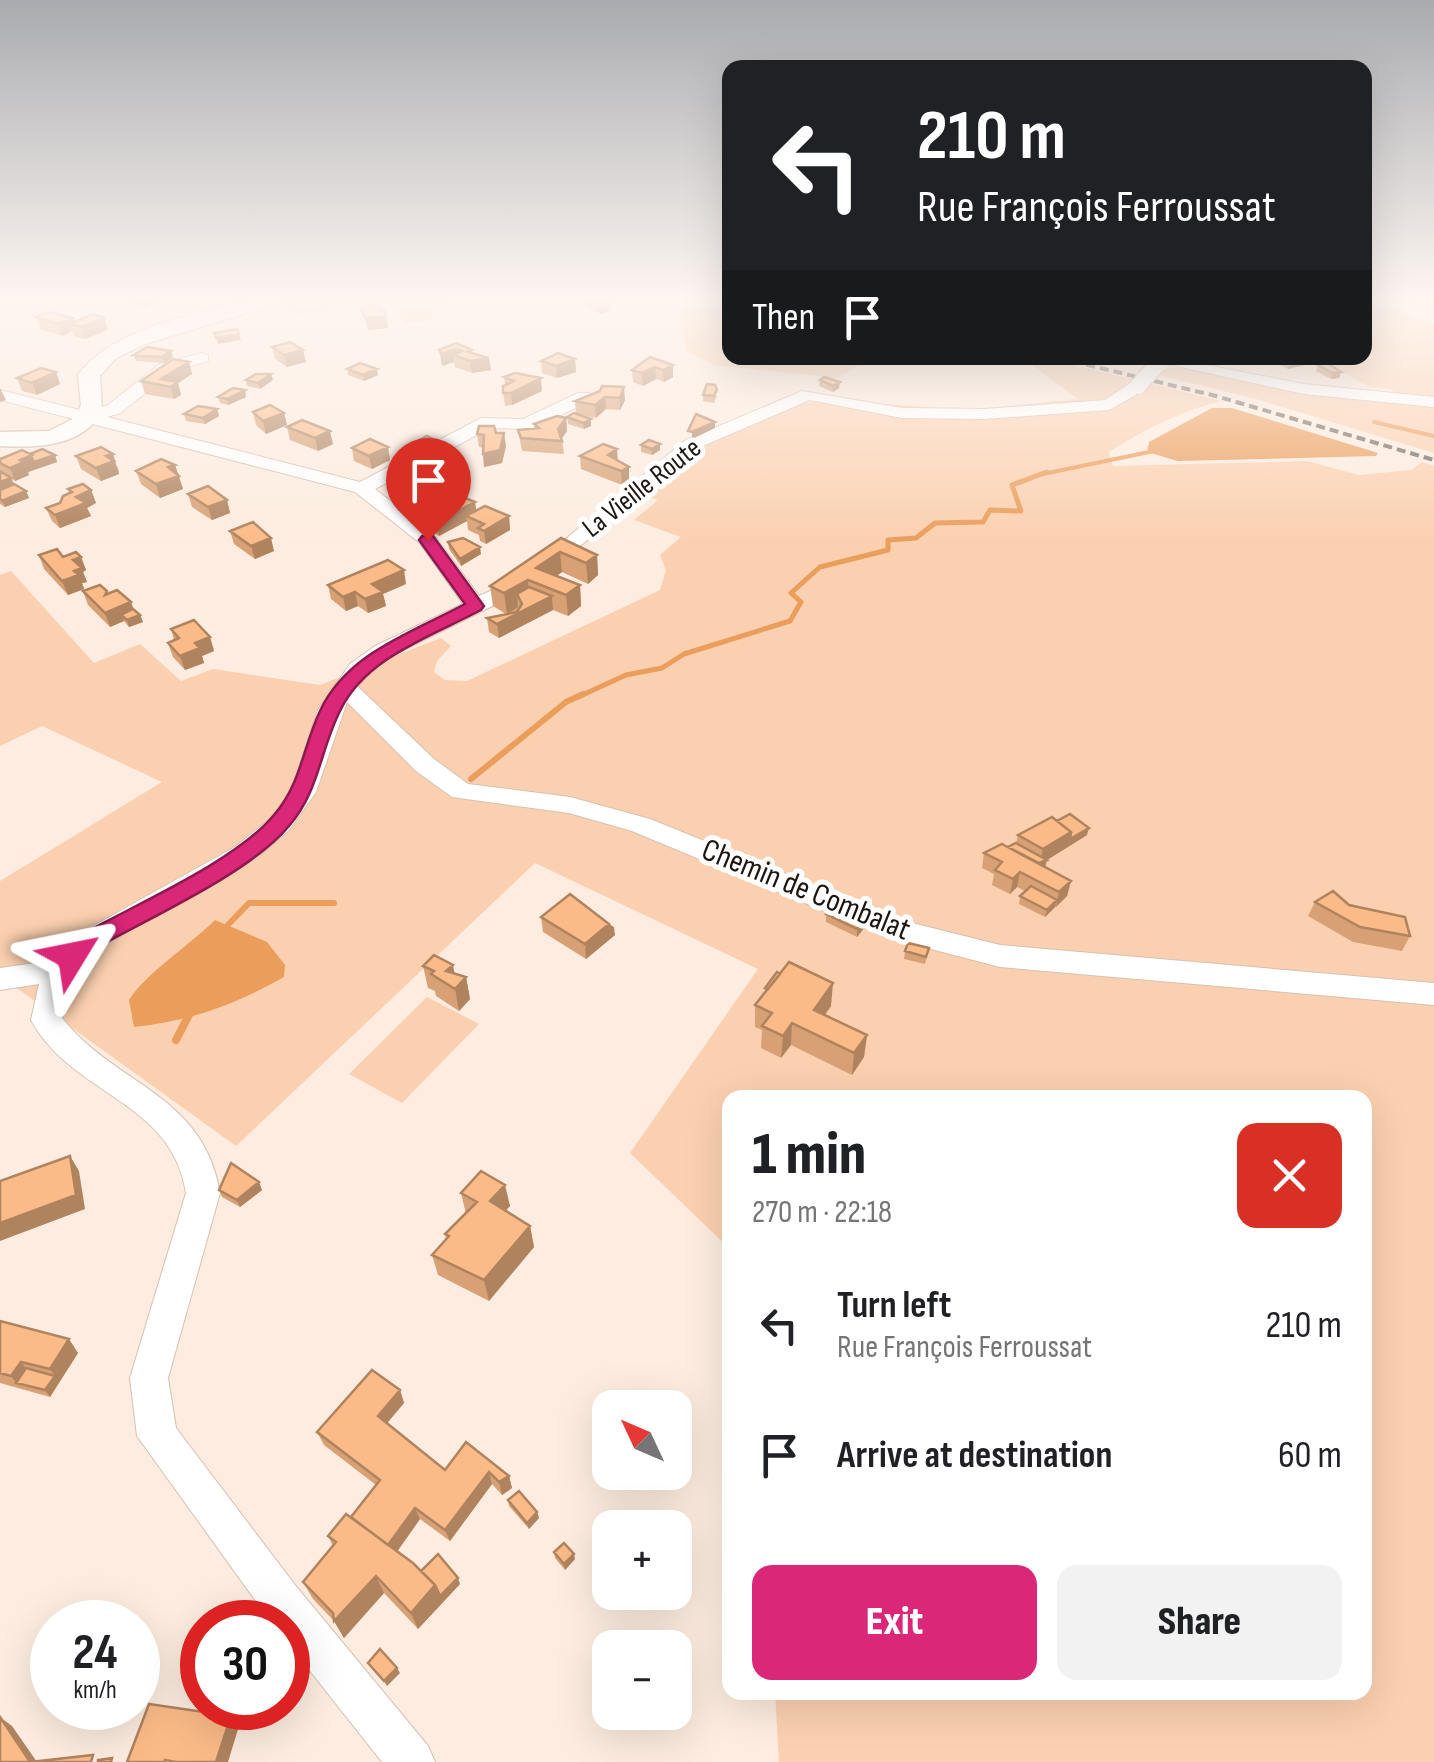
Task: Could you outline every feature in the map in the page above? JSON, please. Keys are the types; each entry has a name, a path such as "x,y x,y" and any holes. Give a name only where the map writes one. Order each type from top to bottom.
{"main road":[{"path":"0,439 59,434 88,418 92,410 89,378"}],"street":[{"path":"88,418 114,408 153,378"},
{"name":"La Vieille Route","path":"57,970 87,942 245,853 280,824 303,792 343,686 383,652 441,627 524,582 692,444 790,399 828,396 902,413 985,414 1109,405 1144,378"},
{"name":"La Vieille Route","path":"1245,378 1304,389 1434,402"},
{"path":"1376,394 1434,392"},
{"path":"0,395 246,455 362,488 428,540 475,606"},
{"path":"362,488 486,422 526,426 584,397"},
{"name":"Chemin de Combalat","path":"343,686 394,730 425,765 461,791 488,798 570,805 641,825 888,928 1000,956 1434,994"},
{"path":"0,979 57,970 46,1020 59,1044 176,1127 204,1166 203,1193 148,1378 157,1436 280,1600 412,1762"}],"shaded area":[{"path":"1050,378 1128,378 1222,401 1178,415 1122,444 1109,452 1113,466 1307,461 1359,475 1411,470 1422,462 1434,466 1434,1762 779,1762 775,1700 1372,1700 1372,1090 722,1090 722,1241 630,1153 758,969 535,863 236,1146 0,976 0,881 162,782 42,726 0,746 0,575 11,571 94,663 140,644 181,681 213,669 320,685 441,638 451,646 437,661 434,672 445,680 467,681 660,590 666,570 660,555 681,537 634,520 658,500 644,495 718,438 759,416 812,402 879,413 885,404 970,410 1078,399"},
{"path":"1170,378 1261,378 1398,400 1392,389 1371,388 1354,378 1434,378 1434,453 1256,399"},
{"path":"1212,408 1232,408 1378,453 1178,461 1147,452 1149,442"},
{"path":"215,920 267,942 285,965 284,977 212,1010 134,1027 129,1000"},
{"path":"427,997 479,1024 402,1103 349,1074"}],"building":[{"path":"162,378 178,382 170,387 141,381"},
{"path":"507,378 541,378 503,393 503,386 514,381"},
{"path":"828,378 840,382 833,386 820,380"},
{"path":"707,384 715,385 714,396 703,395"},
{"path":"602,386 624,387 620,398 605,397 595,405 575,401 600,391"},
{"path":"233,388 245,390 227,399 218,397"},
{"path":"270,405 284,413 263,421 253,412"},
{"path":"198,406 217,409 203,418 184,414"},
{"path":"574,413 591,419 583,423 567,417"},
{"path":"696,414 715,422 688,431"},
{"path":"557,416 566,418 558,429 562,441 521,438 518,430 539,428 534,424"},
{"path":"302,420 330,431 315,438 287,427"},
{"path":"479,426 494,426 496,433 504,433 500,450 483,454 484,435 477,434"},
{"path":"427,436 433,439 417,447 411,445"},
{"path":"370,439 388,447 369,456 352,448"},
{"path":"649,440 660,444 652,449 641,445"},
{"path":"603,444 617,449 608,455 629,467 621,471 580,456"},
{"path":"101,447 113,454 106,456 114,461 96,468 76,456"},
{"path":"441,447 456,452 422,470 411,466"},
{"path":"42,449 55,455 34,462 30,454"},
{"path":"22,450 32,455 20,460 24,462 10,468 0,463 0,459"},
{"path":"161,459 175,465 168,467 179,476 156,484 136,471"},
{"path":"14,484 26,491 2,501 0,490"},
{"path":"83,484 91,490 76,497 86,503 55,515 46,508 60,503 63,496 72,492 68,489"},
{"path":"208,486 227,500 208,507 188,494"},
{"path":"455,494 475,502 437,522 421,510 436,511 450,504 442,500"},
{"path":"418,500 426,510 421,510 422,517 408,503"},
{"path":"485,506 509,516 484,531 478,528 484,524 466,516"},
{"path":"253,522 271,538 251,546 230,531"},
{"path":"463,538 480,547 460,559 448,542"},
{"path":"561,538 597,555 586,563 560,552 536,568 580,585 566,595 528,580 504,593 490,586"},
{"path":"57,549 63,557 76,552 81,557 73,560 82,568 74,571 79,575 62,581 39,555"},
{"path":"388,560 404,570 372,584 383,592 365,599 355,592 343,597 328,585"},
{"path":"100,585 107,591 105,595 117,590 131,602 105,613 83,591"},
{"path":"529,587 552,596 497,624 487,618 517,612 522,604 517,594"},
{"path":"133,609 140,615 127,620 121,615"},
{"path":"194,620 210,637 195,643 200,648 180,656 168,643 179,638 171,629"},
{"path":"1070,814 1089,828 1070,839 1071,832 1057,821"},
{"path":"1052,817 1071,832 1043,849 1018,835"},
{"path":"1016,843 1047,860 1039,863 1008,847"},
{"path":"1002,844 1071,881 1059,892 1020,872 1013,879 995,870 1002,862 984,853"},
{"path":"1031,886 1057,900 1047,910 1020,896"},
{"path":"1333,891 1349,905 1405,917 1410,936 1360,927 1315,902"},
{"path":"570,894 609,924 585,944 541,917"},
{"path":"835,905 866,920 857,929 826,914"},
{"path":"908,943 929,948 926,957 905,951"},
{"path":"434,955 453,965 446,971 466,977 455,989 423,966"},
{"path":"789,962 833,983 814,1010 867,1035 854,1053 792,1023 783,1036 762,1026 772,1013 755,1005"},
{"path":"777,972 780,974 765,988"},
{"path":"70,1156 76,1195 0,1223 0,1181"},
{"path":"231,1163 259,1182 237,1200 219,1190"},
{"path":"481,1171 505,1185 490,1201 530,1226 484,1280 432,1255 449,1236 445,1234 477,1202 461,1193"},
{"path":"0,1321 69,1339 50,1369 21,1362 11,1376 0,1373"},
{"path":"26,1368 55,1376 45,1390 16,1383"},
{"path":"372,1370 400,1390 378,1416 445,1470 466,1442 509,1476 499,1482 489,1472 445,1530 415,1508 388,1545 351,1517 380,1480 317,1432"},
{"path":"519,1491 537,1512 527,1523 508,1500"},
{"path":"346,1514 413,1563 435,1585 411,1613 376,1576 334,1621 333,1613 303,1582 336,1542 328,1536"},
{"path":"564,1543 574,1554 564,1564 554,1552"},
{"path":"438,1554 458,1578 440,1596 421,1571"},
{"path":"380,1649 397,1668 384,1681 368,1663"},
{"path":"160,1706 180,1709 180,1730 226,1730 216,1762 127,1762 139,1730 160,1730"},
{"path":"0,1717 30,1762 0,1762"},
{"path":"93,1755 91,1762 30,1762"}],"waterway":[{"path":"1374,422 1434,436"},
{"path":"1040,475 1154,451"},
{"path":"1040,475 1047,472"},
{"path":"578,697 626,675 662,668 684,654 790,621 801,602 791,593 820,567 888,550 888,540 916,538 935,523 983,522 990,510 1021,511 1012,485 1040,475"},
{"path":"471,779 566,702 583,694"},
{"path":"224,929 249,903 334,903"},
{"path":"176,1040 189,1015"}],"railway":[{"path":"1143,378 1434,460"}],"route":[{"path":"72,956 87,942 245,853 280,824 303,792 330,710 358,668 475,606 428,540"}]}
